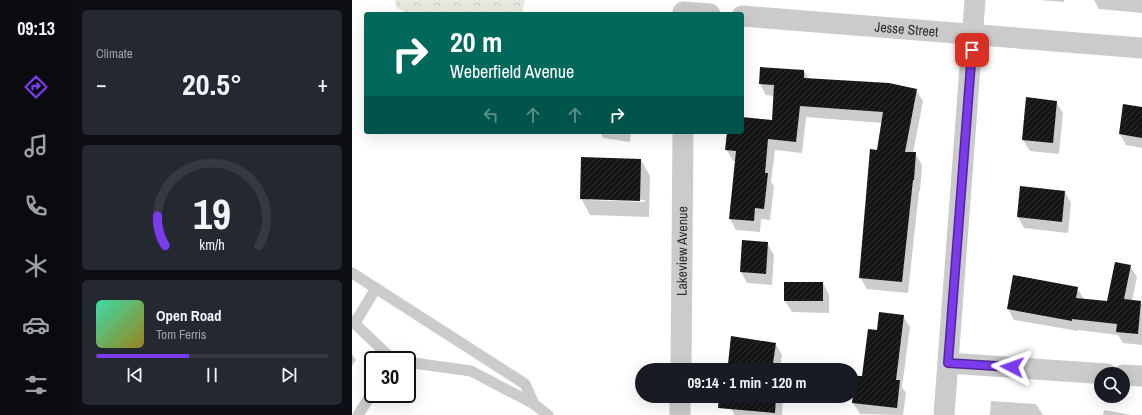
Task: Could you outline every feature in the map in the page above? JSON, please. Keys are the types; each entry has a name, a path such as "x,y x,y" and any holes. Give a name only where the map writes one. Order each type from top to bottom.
{"street":[{"path":"944,415 975,0"},
{"path":"683,9 699,12"},
{"name":"Jesse Street","path":"744,16 1142,48"},
{"name":"Lakeview Avenue","path":"681,363 682,134"},
{"path":"948,363 1094,373"},
{"path":"1130,375 1142,376"},
{"path":"680,403 680,415"}],"lane":[{"path":"352,273 525,384 534,404"},
{"path":"376,288 354,322 384,351"},
{"path":"416,363 470,370 534,404 548,415"},
{"path":"358,415 366,403"}],"green space":[{"path":"395,0 525,0 522,12 405,12 397,8"}],"building":[{"path":"760,67 804,70 804,78 889,83 917,89 905,152 916,152 902,282 859,278 870,149 877,150 883,112 800,106 796,142 768,139 765,173 768,173 764,209 755,208 754,221 729,219 736,151 725,150 727,134 744,134 744,117 772,120 774,85 759,84"},
{"path":"1026,97 1057,101 1053,143 1022,140"},
{"path":"1123,104 1142,107 1142,138 1119,134"},
{"path":"581,157 641,159 640,201 580,199"},
{"path":"1020,186 1065,191 1062,222 1017,217"},
{"path":"742,240 768,242 766,274 740,272"},
{"path":"1115,262 1131,265 1124,299 1141,301 1138,334 1116,332 1117,324 1072,319 1072,321 1007,309 1013,275 1078,287 1076,298 1107,301"},
{"path":"784,282 823,282 823,301 784,301"},
{"path":"879,312 904,315 896,380 900,380 897,408 852,403 859,403 859,376 862,376 868,329 877,330"},
{"path":"731,336 776,343 773,363 728,363"},
{"path":"718,403 776,403 775,413 718,408"}],"route":[{"path":"972,50 948,363 1012,367"}]}
